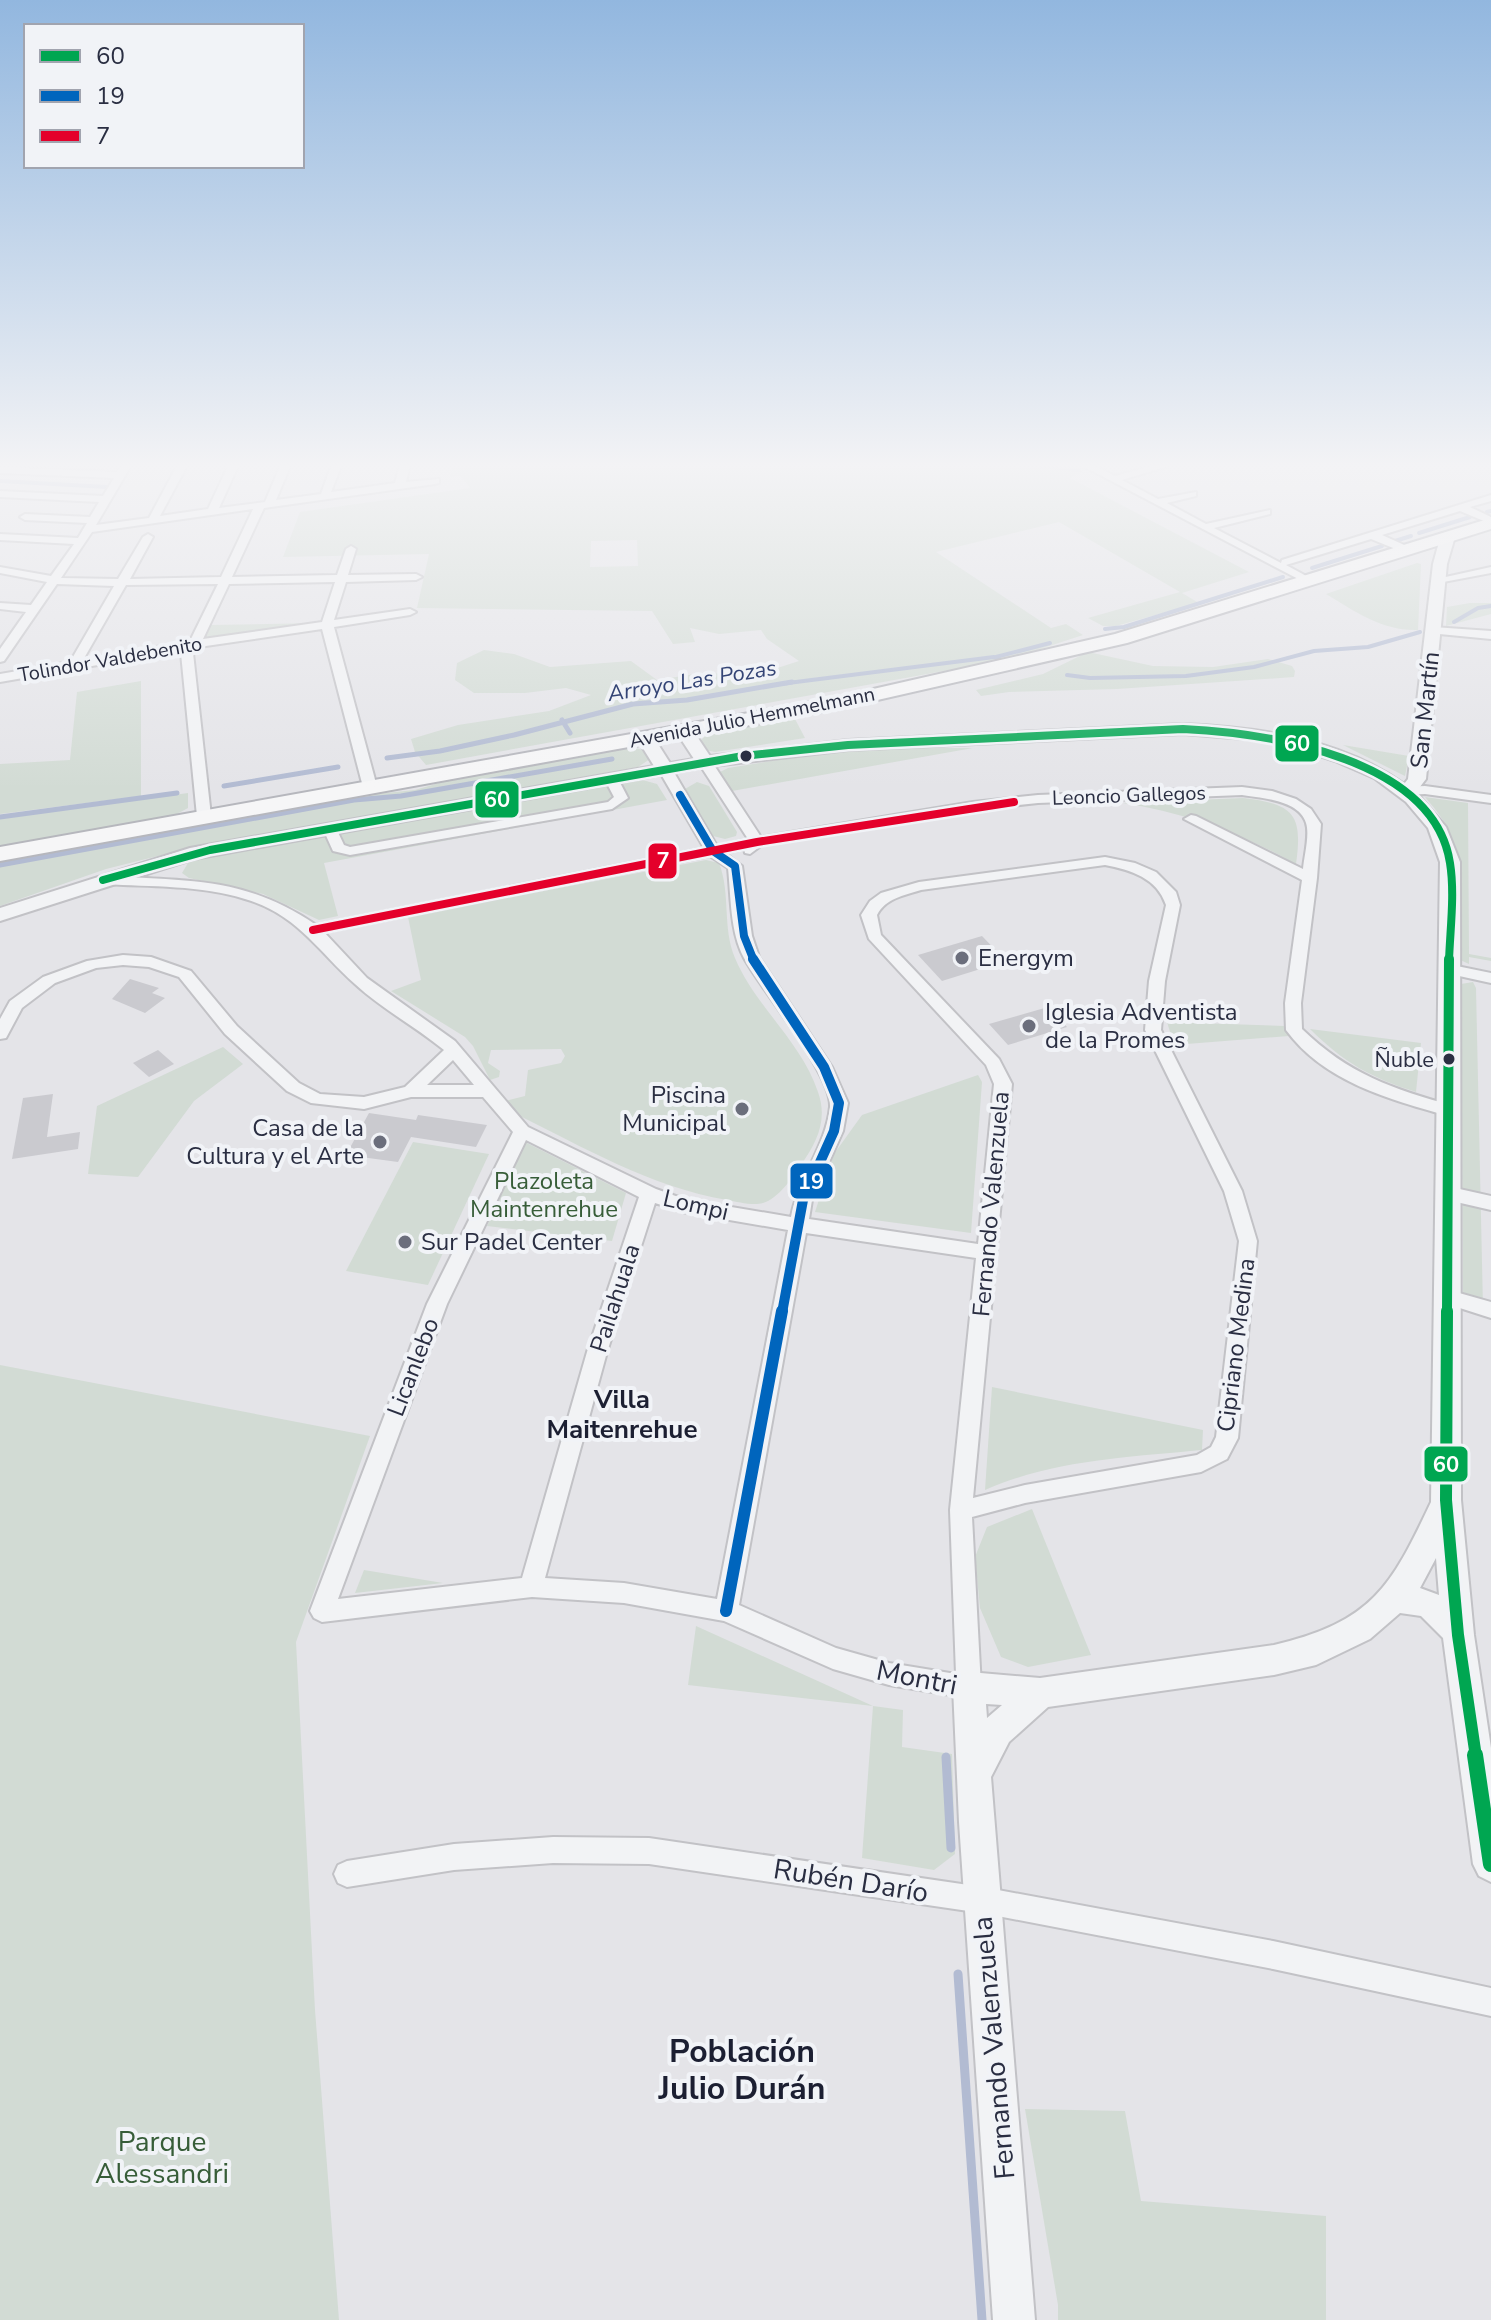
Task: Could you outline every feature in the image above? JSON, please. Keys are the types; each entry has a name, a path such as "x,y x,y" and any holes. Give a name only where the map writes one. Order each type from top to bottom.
{"highway":[{"name":"Avenida Julio Hemmelmann","path":"0,854 838,703 1058,655 1332,572"}],"street":[{"path":"18,572 39,575 52,581 122,582 416,577"},
{"path":"0,658 4,646 58,572"},
{"path":"75,664 128,572"},
{"path":"204,816 187,653 195,644 230,572"},
{"path":"343,572 327,624 370,787"},
{"path":"1291,572 1306,580"},
{"name":"San Martín","path":"1440,572 1417,779 1414,786 1403,791 1427,813 1450,862 1446,1500 1458,1635 1491,1864"},
{"path":"1438,580 1479,572"},
{"path":"0,606 33,609"},
{"name":"Tolindor Valdebenito","path":"0,678 195,644 410,612"},
{"path":"1433,631 1491,635"},
{"path":"0,915 190,854 705,762 848,745 1202,729 1261,735 1319,749 1355,763 1403,791 1425,790 1491,799"},
{"path":"684,730 757,842 735,866"},
{"path":"645,737 713,851 735,866 744,936 751,957 824,1067 839,1103 834,1131 811,1178 798,1225 726,1611"},
{"path":"330,829 338,848 350,851 583,811 619,802 621,798 611,778"},
{"name":"Leoncio Gallegos","path":"313,930 757,842 973,806 1038,799 1252,791 1291,802 1311,818 1315,836 1293,1003 1294,1030 1327,1063 1348,1077 1448,1110"},
{"name":"Leoncio Gallegos","path":"1191,819 1310,878"},
{"name":"Fernando Valenzuela","path":"1014,2320 982,1900 961,1510 1003,1084 993,1063 874,936 869,915 875,904 886,896 919,886 1081,862 1105,861 1136,868"},
{"path":"157,864 168,883"},
{"name":"Cipriano Medina","path":"961,1510 1025,1494 1201,1463 1219,1453 1227,1438 1248,1241 1233,1191 1153,1030 1157,981 1173,905 1165,886 1136,868"},
{"name":"Lompi","path":"103,880 210,887 250,895 281,908 313,930 361,981 454,1050 522,1131 649,1194 683,1205 988,1253"},
{"path":"0,1034 16,1005 49,980 93,964 123,960 151,962 185,974 231,1030 304,1093 331,1102 364,1103 411,1091 486,1091"},
{"path":"1447,969 1491,978"},
{"path":"411,1091 454,1050"},
{"name":"Licanlebo","path":"322,1611 437,1304 522,1131"},
{"path":"1446,1193 1491,1203"},
{"name":"Pailahuala","path":"532,1587 597,1352 649,1194"},
{"path":"1445,1296 1491,1310"},
{"name":"Montri","path":"322,1611 532,1587 624,1593 726,1611 833,1658 889,1674 969,1687 1040,1693 1295,1656 1339,1641 1359,1629 1393,1600 1418,1565 1435,1533 1446,1500"},
{"path":"1393,1600 1404,1598 1429,1604 1447,1618 1458,1635"},
{"path":"974,1775 997,1731 1040,1693"},
{"name":"Rubén Darío","path":"347,1874 497,1854 553,1850 649,1851 734,1861 849,1882 982,1900 1273,1955 1491,2002"}],"green space":[{"path":"425,572 967,572 1051,628 1066,624 1083,635 1010,659 426,765 415,752 411,739 458,725 549,711 591,695 566,688 525,693 474,693 455,680 457,663 484,650 514,654 550,667 631,661 657,680 701,673 756,675 799,661 767,639 761,630 719,634 690,628 695,642 673,644 652,611 417,608"},
{"path":"1146,572 1248,572 1182,593 1199,603 1116,626 1103,626 1088,618 1180,592"},
{"path":"1390,572 1421,572 1418,630 1381,624 1326,594"},
{"path":"1491,603 1491,614 1446,626 1447,607"},
{"path":"318,623 204,640 211,625"},
{"path":"1088,652 1153,666 1213,667 1268,659 1292,666 1295,671 1294,677 1117,689 1009,692 981,696 976,690 1043,674"},
{"path":"141,681 141,796 0,814 0,764 70,760 77,692"},
{"path":"795,719 805,738 715,752 705,750 700,742 707,733"},
{"path":"1343,745 1409,756 1405,776"},
{"path":"627,748 641,749 650,759 638,767 182,850 106,869 0,906 0,862 366,795 415,790 456,778"},
{"path":"973,748 732,791 718,773 728,768 821,753"},
{"path":"639,779 657,784 667,800 324,863 338,916 319,920 263,894 189,878 182,873 188,863 200,858"},
{"path":"697,782 709,786 737,832 736,836 725,839 713,836 685,789"},
{"path":"188,793 188,808 175,815 0,847 0,819"},
{"path":"1425,797 1468,803 1469,954 1491,958 1491,961 1469,957 1469,964 1456,958 1458,882 1455,852 1447,828"},
{"path":"1243,798 1274,804 1291,814 1298,833 1296,864 1212,826 1169,812 1123,803"},
{"path":"706,860 719,863 723,875 729,934 735,958 754,992 801,1056 821,1102 819,1130 807,1156 780,1192 759,1204 699,1194 644,1176 514,1113 505,1101 525,1096 528,1070 561,1063 565,1056 561,1049 491,1050 488,1063 500,1071 499,1077 490,1080 465,1037 391,991 421,980 408,917"},
{"path":"1473,982 1476,988 1483,1308 1463,1302 1461,984"},
{"path":"1167,1022 1285,1026 1289,1036 1174,1045"},
{"path":"1310,1029 1421,1043 1416,1092 1358,1068"},
{"path":"223,1047 243,1064 194,1101 138,1177 88,1174 97,1106"},
{"path":"978,1075 982,1082 971,1233 815,1212 834,1154 862,1115"},
{"name":"Sur Padel Center","path":"413,1142 489,1154 428,1285 346,1271"},
{"name":"Plazoleta Maintenrehue","path":"525,1142 626,1193 612,1241 487,1226"},
{"name":"Parque Alessandri","path":"0,1365 370,1436 296,1642 315,2010 339,2320 0,2320"},
{"path":"992,1387 1203,1430 1202,1450 1064,1466 985,1490"},
{"path":"1032,1509 1091,1655 1028,1667 1001,1657 980,1608 975,1557 987,1527"},
{"path":"364,1570 443,1583 355,1593"},
{"path":"696,1626 873,1706 688,1685"},
{"path":"873,1706 903,1710 902,1747 952,1754 955,1854 934,1870 862,1858"},
{"path":"1025,2109 1125,2111 1141,2201 1326,2216 1326,2320 1058,2320"}],"building":[{"name":"Energym","path":"982,936 1006,961 942,981 918,955"},
{"path":"130,979 159,988 152,993 165,998 145,1013 112,999"},
{"name":"Iglesia Adventista de la Promes","path":"1048,1007 1067,1027 1008,1045 989,1024"},
{"path":"158,1050 174,1064 149,1077 133,1063"},
{"path":"53,1094 47,1137 80,1132 78,1149 12,1159 23,1098"},
{"name":"Casa de la Cultura y el Arte","path":"369,1113 416,1120 418,1115 487,1125 476,1147 411,1137 398,1162 346,1155"}],"waterway":[{"path":"1105,629 1124,627 1283,577"},
{"name":"Arroyo Las Pozas","path":"1454,622 1478,608 1491,606"},
{"name":"Arroyo Las Pozas","path":"1067,675 1090,678 1186,676 1254,667 1314,651 1368,647 1420,632"},
{"path":"996,657 1050,643"},
{"name":"Arroyo Las Pozas","path":"781,684 994,657 1005,662"},
{"name":"Arroyo Las Pozas","path":"781,684 792,682"},
{"name":"Arroyo Las Pozas","path":"563,722 633,704 687,700 781,684"},
{"name":"Arroyo Las Pozas","path":"387,758 440,751 563,722"},
{"path":"563,722 570,733"},
{"path":"0,865 354,800 401,796 612,759"},
{"name":"Arroyo Las Pozas","path":"224,786 338,767"},
{"name":"Arroyo Las Pozas","path":"0,817 177,793"},
{"path":"946,1757 951,1848"},
{"path":"958,1974 982,2320"}],"transit line":[{"name":"60","path":"103,880 210,850 743,756 848,745 1183,729 1218,730 1300,744 1342,757 1380,775 1412,798 1437,827 1450,862 1446,1500 1458,1635 1491,1864"},
{"name":"19","path":"680,795 713,851 735,866 744,936 751,957 824,1067 839,1103 834,1131 803,1200 726,1611"},
{"name":"7","path":"313,930 757,842 1014,802"}],"place":[{"name":"Energym","path":"962,958"},
{"name":"Iglesia Adventista de la Promes","path":"1029,1026"},
{"name":"Ñuble","path":"1449,1059"},
{"name":"Piscina Municipal","path":"742,1109"},
{"name":"Casa de la Cultura y el Arte","path":"380,1142"},
{"name":"Sur Padel Center","path":"405,1242"}],"district":[{"name":"Villa Maitenrehue","path":"622,1414"},
{"name":"Población Julio Durán","path":"742,2070"}]}
